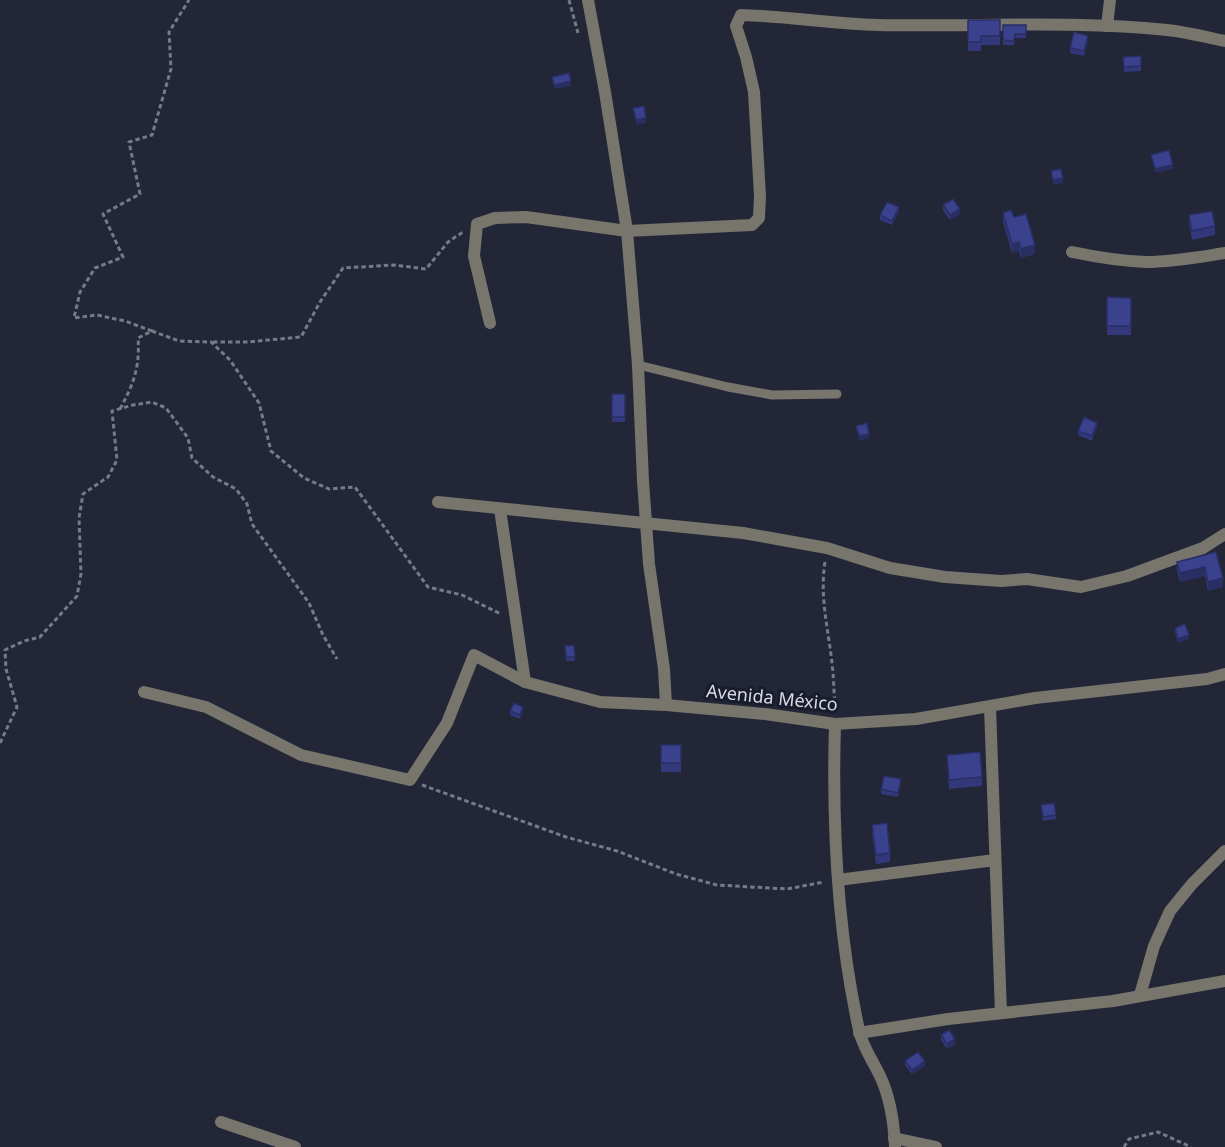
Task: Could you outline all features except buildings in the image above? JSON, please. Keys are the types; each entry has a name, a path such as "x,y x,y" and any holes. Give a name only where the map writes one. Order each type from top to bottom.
{"street":[{"path":"588,0 627,231 638,365 649,564 664,669 666,705"},
{"path":"1107,26 1110,0"},
{"path":"490,323 474,256 477,224 495,218 526,217 627,231 752,225 759,218 760,196 754,92 736,26 741,15 768,15 876,25 1107,26 1169,30 1225,40"},
{"path":"1072,252 1107,259 1147,262 1225,253"},
{"path":"438,502 743,533 827,548 890,568 945,577 1027,579 1081,587 1127,576 1203,548 1225,534"},
{"path":"500,509 525,682"},
{"name":"Avenida México","path":"410,780 447,723 474,655 525,682 600,702 765,714 835,724 916,719 1035,698 1207,679 1225,674"},
{"path":"144,693 206,707 301,755 410,780"},
{"path":"990,707 1001,1013"},
{"path":"835,724 833,820 849,975 859,1033 881,1078 890,1105 894,1142 936,1147"},
{"path":"1140,995 1154,946 1170,911 1225,850"},
{"path":"838,880 995,860"},
{"path":"859,1033 1001,1013 1113,1001 1225,981"},
{"path":"221,1122 295,1147"}],"lane":[{"path":"638,365 728,387 772,395 837,394"}],"path":[{"path":"189,0 169,32 171,69 152,135 129,142 140,194 103,213 123,257 96,268 80,292 74,318 97,315 125,321 179,341 247,342 301,337 320,302 343,268 394,265 426,269 448,242 477,224"},
{"path":"120,409 135,381 140,355 138,338 153,331"},
{"path":"211,342 230,360 259,402 271,451 304,478 329,489 355,487 428,587 462,596 517,621"},
{"path":"0,743 17,707 6,669 5,650 24,641 40,637 77,596 81,574 79,518 82,494 108,477 117,460 112,411 120,409 153,402 166,408 188,438 192,458 213,477 236,489 247,504 252,524 309,603 322,635 337,659"},
{"path":"827,548 822,580 825,623 833,672 835,724"},
{"path":"410,780 566,837 617,851 676,874 717,885 787,889 838,880"},
{"path":"1124,1147 1129,1139 1158,1132 1191,1147"}]}
